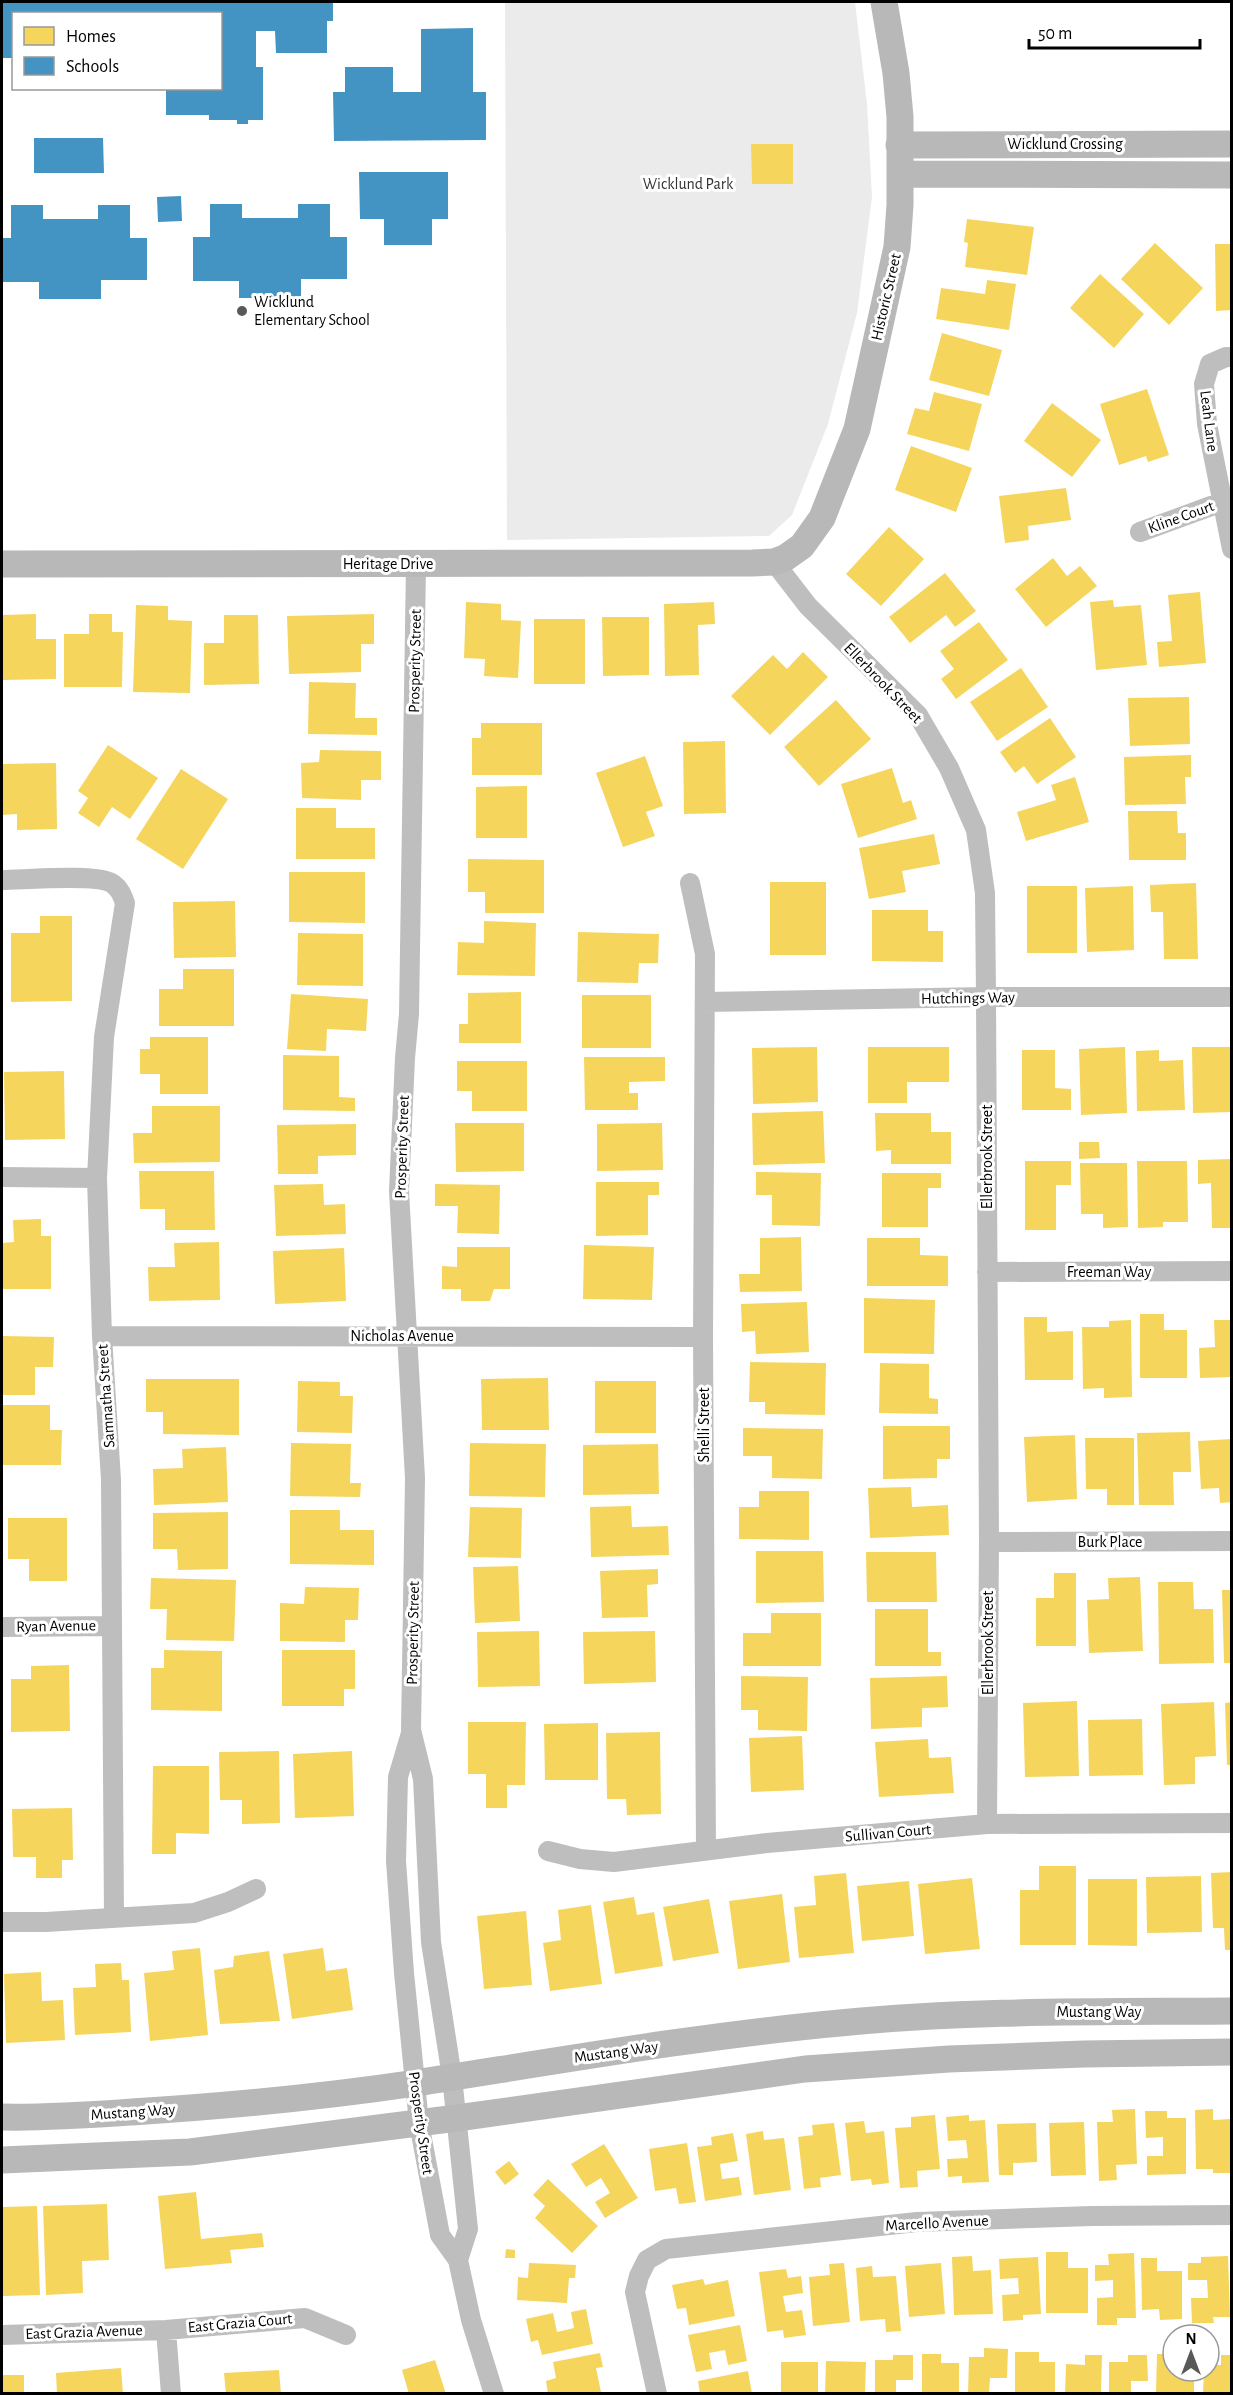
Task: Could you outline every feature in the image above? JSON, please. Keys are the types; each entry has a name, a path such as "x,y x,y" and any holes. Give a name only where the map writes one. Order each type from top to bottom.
{"street":[{"name":"Historic Street","path":"774,562 785,558 802,546 822,518 857,429 897,248 900,174 896,73 884,2"},
{"name":"Wicklund Crossing","path":"899,145 1232,144"},
{"name":"Wicklund Crossing","path":"900,174 1232,175"},
{"name":"Leah Lane","path":"1232,357 1226,357 1210,364 1204,384 1205,405 1232,549"},
{"name":"Kline Court","path":"1140,532 1222,502"},
{"name":"Heritage Drive","path":"2,564 774,562"},
{"name":"Ellerbrook Street","path":"774,562 808,606 918,716 949,768 976,830 985,893 989,1542 987,1824"},
{"name":"Prosperity Street","path":"416,564 409,1014 399,1191 415,1478 411,1730 398,1777 396,1861 419,2123 440,2235 458,2260 471,2320 494,2394"},
{"name":"Samnatha Street","path":"2,880 87,877 111,882 120,890 125,903 104,1037 97,1178 102,1336 111,1480 114,1918"},
{"name":"Shelli Street","path":"690,883 705,954 703,1337 706,1849"},
{"name":"Hutchings Way","path":"705,1002 986,998 1232,998"},
{"path":"2,1177 97,1178"},
{"name":"Freeman Way","path":"987,1272 1232,1271"},
{"name":"Nicholas Avenue","path":"102,1336 703,1337"},
{"name":"Burk Place","path":"989,1542 1232,1541"},
{"name":"Ryan Avenue","path":"2,1627 111,1626"},
{"name":"Prosperity Street","path":"411,1730 423,1779 431,1942 452,2077 468,2229 458,2260"},
{"name":"Sullivan Court","path":"548,1851 614,1862 706,1849 987,1824 1232,1823"},
{"path":"2,1922 194,1913 228,1902 256,1889"},
{"name":"Mustang Way","path":"2,2117 38,2118 217,2107 414,2083 840,2022 1003,2014 1232,2011"},
{"path":"2,2160 190,2151 457,2118 805,2069 949,2059 1232,2052"},
{"name":"Marcello Avenue","path":"657,2394 635,2292 639,2276 647,2260 666,2248 917,2222 1092,2216 1232,2215"},
{"name":"East Grazia Court","path":"166,2330 305,2318 346,2335"},
{"path":"166,2330 171,2394"},
{"name":"East Grazia Avenue","path":"2,2335 166,2330"}],"green space":[{"name":"Wicklund Park","path":"505,2 855,2 867,104 872,197 857,313 828,424 792,515 769,536 507,540"}],"building: Homes":[{"path":"751,144 793,144 793,184 752,184"},
{"path":"967,219 1034,227 1027,275 965,267 968,243 964,242"},
{"path":"1155,243 1203,288 1169,325 1121,279"},
{"path":"1215,244 1232,244 1232,310 1216,311"},
{"path":"1100,274 1144,314 1114,348 1070,308"},
{"path":"987,280 1016,284 1009,330 936,319 941,288 985,294"},
{"path":"942,333 1002,350 989,396 929,380"},
{"path":"1147,389 1169,455 1148,462 1146,456 1119,465 1100,404"},
{"path":"934,392 982,404 969,451 907,434 915,408 929,411"},
{"path":"1052,403 1101,440 1072,477 1024,441"},
{"path":"911,446 972,468 956,512 895,490"},
{"path":"1066,488 1071,520 1028,526 1029,540 1005,543 999,496"},
{"path":"889,527 924,559 881,606 846,574"},
{"path":"1053,558 1067,576 1080,566 1097,586 1046,627 1015,589"},
{"path":"945,573 976,611 955,627 946,615 910,643 889,617"},
{"path":"1200,592 1206,663 1159,667 1157,642 1172,641 1168,595"},
{"path":"1113,600 1114,607 1141,605 1147,665 1096,670 1090,602"},
{"path":"466,602 501,604 501,620 521,621 518,678 484,676 485,659 464,658"},
{"path":"714,602 715,624 698,625 699,675 665,676 664,604"},
{"path":"136,605 168,606 168,620 192,621 190,693 133,692"},
{"path":"36,614 36,639 56,639 56,679 2,680 2,615"},
{"path":"89,614 112,614 112,632 123,632 122,687 64,687 64,634 89,634"},
{"path":"374,614 374,644 361,644 361,672 289,674 287,616"},
{"path":"224,615 258,615 259,684 204,685 204,643 224,643"},
{"path":"602,617 649,617 649,675 603,676"},
{"path":"534,619 585,619 585,684 534,684"},
{"path":"979,622 1008,660 956,699 941,679 954,669 940,651"},
{"path":"803,652 828,677 770,735 731,696 773,655 787,669"},
{"path":"1021,668 1048,707 997,741 970,702"},
{"path":"309,682 356,683 355,718 377,718 377,735 308,734"},
{"path":"1189,697 1190,744 1130,746 1128,698"},
{"path":"836,700 871,739 819,786 784,747"},
{"path":"1050,718 1076,757 1037,784 1024,766 1015,773 1000,752"},
{"path":"481,723 542,723 542,775 472,775 472,738 481,738"},
{"path":"725,741 726,813 684,814 683,742"},
{"path":"108,745 158,778 130,819 112,807 99,827 78,813 88,798 78,791"},
{"path":"320,750 381,751 381,780 361,780 361,800 302,798 301,763 319,762"},
{"path":"1191,755 1191,777 1185,777 1186,804 1125,805 1124,757"},
{"path":"645,756 663,806 646,812 655,836 623,847 596,773"},
{"path":"56,763 57,829 17,830 17,814 2,815 2,764"},
{"path":"892,768 903,803 911,800 917,819 858,838 841,784"},
{"path":"181,769 228,799 183,869 136,839"},
{"path":"1075,777 1089,822 1026,841 1017,812 1056,800 1051,785"},
{"path":"527,786 527,838 476,838 476,787"},
{"path":"296,808 336,808 336,828 375,828 375,859 296,859"},
{"path":"1128,811 1177,811 1178,833 1186,833 1186,860 1129,860"},
{"path":"934,834 940,864 902,871 906,892 869,899 859,848"},
{"path":"468,859 544,860 544,913 485,913 485,892 468,892"},
{"path":"289,872 365,872 365,923 289,922"},
{"path":"770,882 826,882 826,955 770,955"},
{"path":"1196,883 1198,959 1164,959 1163,912 1151,912 1150,885"},
{"path":"1027,886 1077,886 1077,953 1027,953"},
{"path":"1133,886 1134,950 1087,952 1085,888"},
{"path":"235,901 236,957 174,958 173,902"},
{"path":"872,910 928,910 928,931 943,931 943,962 872,961"},
{"path":"40,916 72,916 72,1001 11,1002 11,933 40,933"},
{"path":"484,921 536,923 535,976 457,975 458,942 484,943"},
{"path":"578,932 659,934 658,963 639,963 638,983 577,982"},
{"path":"298,933 363,934 363,986 297,985"},
{"path":"183,969 234,969 234,1026 159,1026 159,989 183,989"},
{"path":"521,992 521,1043 459,1043 459,1024 468,1024 468,993"},
{"path":"291,994 368,999 366,1031 327,1029 326,1051 287,1049"},
{"path":"582,995 651,995 651,1048 582,1048"},
{"path":"150,1037 208,1037 208,1094 160,1094 160,1074 140,1074 140,1049 150,1049"},
{"path":"817,1047 818,1102 753,1104 752,1048"},
{"path":"868,1047 949,1047 949,1082 907,1082 907,1103 868,1103"},
{"path":"1125,1047 1127,1113 1081,1115 1079,1049"},
{"path":"1192,1047 1232,1047 1232,1112 1193,1113"},
{"path":"1022,1050 1055,1050 1055,1088 1071,1089 1071,1110 1022,1110"},
{"path":"1159,1050 1159,1061 1183,1060 1185,1110 1137,1111 1136,1051"},
{"path":"283,1055 339,1056 339,1097 355,1098 355,1111 283,1110"},
{"path":"584,1057 665,1057 665,1081 629,1082 629,1093 638,1093 638,1110 585,1110"},
{"path":"457,1061 527,1061 527,1111 472,1111 472,1091 457,1091"},
{"path":"64,1071 65,1139 5,1140 4,1072"},
{"path":"152,1106 220,1106 220,1162 134,1163 133,1133 152,1133"},
{"path":"823,1111 825,1163 753,1165 752,1113"},
{"path":"875,1113 931,1113 931,1132 951,1132 951,1164 891,1164 891,1150 876,1151"},
{"path":"455,1123 524,1123 524,1171 456,1172"},
{"path":"662,1123 663,1170 597,1171 597,1124"},
{"path":"356,1124 356,1155 318,1156 318,1174 278,1174 277,1125"},
{"path":"1079,1142 1099,1142 1100,1158 1079,1159"},
{"path":"1232,1159 1232,1228 1212,1228 1211,1183 1198,1184 1198,1160"},
{"path":"1025,1161 1071,1161 1071,1185 1056,1185 1056,1230 1025,1230"},
{"path":"1137,1161 1187,1161 1188,1222 1163,1222 1163,1227 1138,1228"},
{"path":"1080,1163 1127,1163 1128,1227 1103,1228 1103,1214 1081,1214"},
{"path":"139,1171 214,1171 215,1230 165,1230 165,1209 140,1209"},
{"path":"756,1172 821,1173 820,1226 772,1225 772,1195 756,1195"},
{"path":"882,1173 941,1173 941,1188 928,1188 928,1227 882,1227"},
{"path":"596,1182 659,1182 659,1195 648,1195 648,1235 596,1236"},
{"path":"323,1184 324,1205 345,1204 346,1234 276,1236 274,1185"},
{"path":"435,1184 500,1185 499,1234 457,1233 458,1206 435,1206"},
{"path":"41,1219 41,1236 51,1236 51,1289 2,1289 2,1243 14,1242 13,1220"},
{"path":"801,1237 802,1291 740,1292 739,1274 760,1274 760,1238"},
{"path":"867,1238 920,1238 920,1255 948,1256 948,1286 867,1286"},
{"path":"219,1242 220,1300 149,1301 148,1267 175,1267 174,1243"},
{"path":"584,1245 654,1247 652,1300 583,1299"},
{"path":"457,1247 510,1247 510,1289 494,1289 490,1301 461,1301 461,1289 442,1289 442,1266 457,1267"},
{"path":"344,1248 346,1301 275,1304 273,1251"},
{"path":"864,1298 935,1300 934,1354 864,1353"},
{"path":"807,1302 809,1352 756,1354 755,1331 742,1332 741,1304"},
{"path":"1140,1314 1164,1314 1164,1330 1187,1330 1187,1378 1140,1378"},
{"path":"1024,1317 1047,1317 1047,1332 1073,1331 1073,1380 1025,1380"},
{"path":"1131,1320 1132,1397 1104,1398 1104,1388 1083,1389 1082,1327 1109,1327 1109,1321"},
{"path":"1214,1320 1232,1320 1232,1377 1200,1378 1199,1348 1215,1347"},
{"path":"2,1336 54,1337 53,1367 35,1367 35,1395 2,1395"},
{"path":"750,1362 826,1363 825,1415 765,1414 765,1402 749,1402"},
{"path":"880,1363 929,1364 929,1398 938,1399 938,1414 879,1413"},
{"path":"548,1378 549,1430 482,1430 481,1379"},
{"path":"146,1379 239,1379 239,1435 163,1434 163,1412 146,1412"},
{"path":"298,1381 340,1382 340,1396 353,1396 352,1433 297,1432"},
{"path":"595,1381 656,1381 656,1433 595,1433"},
{"path":"2,1405 50,1405 50,1430 62,1430 61,1465 2,1465"},
{"path":"883,1426 950,1426 950,1459 937,1459 937,1478 883,1479"},
{"path":"743,1428 823,1429 822,1479 772,1478 772,1456 743,1456"},
{"path":"1190,1432 1191,1472 1173,1472 1174,1505 1139,1505 1137,1433"},
{"path":"1075,1435 1077,1499 1027,1502 1024,1437"},
{"path":"1085,1438 1134,1438 1134,1505 1107,1505 1107,1489 1086,1489"},
{"path":"1232,1439 1232,1502 1220,1503 1219,1488 1201,1489 1198,1441"},
{"path":"291,1443 351,1444 350,1483 361,1483 360,1497 290,1496"},
{"path":"470,1443 546,1444 545,1497 469,1496"},
{"path":"658,1444 659,1494 583,1495 583,1445"},
{"path":"226,1447 228,1502 154,1505 153,1469 183,1468 182,1449"},
{"path":"911,1487 912,1507 948,1505 949,1535 870,1538 868,1488"},
{"path":"759,1491 809,1491 809,1540 739,1539 739,1507 759,1507"},
{"path":"631,1506 632,1527 668,1526 669,1555 591,1557 590,1507"},
{"path":"470,1507 522,1508 521,1558 468,1557"},
{"path":"290,1510 340,1510 340,1530 374,1530 374,1565 290,1564"},
{"path":"228,1512 228,1569 178,1570 177,1549 153,1549 153,1513"},
{"path":"8,1518 67,1518 67,1581 29,1581 29,1559 8,1559"},
{"path":"756,1551 823,1551 824,1602 756,1603"},
{"path":"866,1552 936,1552 937,1602 867,1602"},
{"path":"518,1566 520,1621 475,1623 473,1567"},
{"path":"658,1569 658,1584 647,1585 648,1617 602,1618 600,1571"},
{"path":"1054,1573 1076,1573 1076,1646 1036,1646 1036,1598 1054,1598"},
{"path":"1140,1577 1143,1651 1089,1653 1087,1600 1109,1599 1108,1578"},
{"path":"151,1578 236,1580 234,1641 166,1640 167,1609 150,1609"},
{"path":"1158,1582 1193,1582 1194,1609 1213,1609 1214,1663 1159,1664"},
{"path":"305,1587 359,1588 358,1620 345,1620 345,1642 280,1641 280,1603 304,1604"},
{"path":"1222,1590 1232,1590 1232,1663 1224,1663"},
{"path":"875,1609 928,1609 928,1652 941,1652 941,1666 875,1666"},
{"path":"771,1613 821,1613 821,1666 743,1666 743,1633 771,1633"},
{"path":"539,1631 540,1686 478,1687 477,1632"},
{"path":"655,1631 656,1682 584,1684 583,1632"},
{"path":"164,1650 222,1651 222,1711 151,1710 151,1668 164,1668"},
{"path":"282,1650 355,1650 355,1689 344,1689 344,1706 282,1706"},
{"path":"69,1665 70,1731 11,1732 11,1679 31,1679 31,1666"},
{"path":"741,1676 808,1677 807,1731 758,1730 758,1710 741,1710"},
{"path":"947,1676 948,1707 922,1708 922,1727 871,1729 870,1678"},
{"path":"1077,1701 1079,1776 1025,1777 1023,1703"},
{"path":"1214,1702 1216,1756 1195,1757 1195,1784 1164,1785 1161,1704"},
{"path":"1232,1702 1232,1765 1227,1765 1225,1703"},
{"path":"1142,1719 1143,1775 1089,1776 1088,1720"},
{"path":"468,1722 526,1722 525,1785 507,1785 507,1808 486,1808 486,1774 468,1774"},
{"path":"598,1723 598,1780 545,1780 544,1724"},
{"path":"660,1732 661,1814 627,1815 626,1799 607,1799 606,1733"},
{"path":"802,1736 804,1790 751,1792 749,1738"},
{"path":"928,1739 929,1758 951,1757 954,1793 879,1797 875,1742"},
{"path":"279,1751 280,1823 242,1824 242,1800 220,1800 219,1752"},
{"path":"352,1751 354,1816 295,1818 293,1754"},
{"path":"153,1766 209,1766 209,1834 176,1833 176,1854 152,1854"},
{"path":"72,1808 73,1860 62,1860 62,1878 36,1878 36,1857 13,1857 12,1809"},
{"path":"1039,1866 1076,1866 1076,1945 1020,1945 1020,1890 1039,1890"},
{"path":"1232,1872 1232,1950 1225,1950 1224,1928 1213,1928 1211,1873"},
{"path":"846,1873 854,1953 799,1958 794,1907 816,1905 814,1876"},
{"path":"1201,1876 1202,1932 1147,1933 1146,1877"},
{"path":"972,1878 980,1949 925,1954 918,1884"},
{"path":"1088,1879 1137,1879 1137,1946 1088,1945"},
{"path":"909,1881 914,1936 862,1941 857,1886"},
{"path":"782,1894 790,1962 738,1969 729,1901"},
{"path":"634,1897 637,1915 654,1912 663,1966 615,1974 603,1902"},
{"path":"709,1899 719,1953 673,1961 663,1907"},
{"path":"591,1905 602,1984 550,1991 543,1943 561,1940 558,1910"},
{"path":"526,1911 532,1985 484,1989 477,1916"},
{"path":"200,1948 208,2035 150,2041 144,1973 174,1970 172,1951"},
{"path":"323,1948 326,1971 347,1968 353,2010 292,2019 283,1954"},
{"path":"269,1951 280,2021 220,2024 214,1970 233,1967 234,1956"},
{"path":"121,1963 122,1980 129,1980 131,2032 75,2035 73,1988 96,1987 95,1964"},
{"path":"41,1972 42,2001 63,2000 65,2040 6,2043 4,1974"},
{"path":"1135,2109 1137,2164 1116,2165 1117,2180 1099,2181 1097,2122 1113,2122 1112,2110"},
{"path":"1213,2109 1213,2120 1231,2119 1232,2173 1213,2173 1213,2169 1196,2169 1195,2110"},
{"path":"1145,2111 1167,2111 1167,2118 1186,2118 1186,2174 1147,2175 1147,2156 1163,2156 1163,2137 1146,2138"},
{"path":"935,2115 940,2169 917,2171 918,2187 900,2188 895,2128 911,2127 911,2117"},
{"path":"969,2115 969,2121 985,2120 989,2182 962,2183 962,2176 948,2177 947,2159 968,2158 966,2140 948,2141 946,2117"},
{"path":"864,2121 866,2133 884,2131 889,2183 872,2185 871,2179 851,2181 845,2123"},
{"path":"1084,2122 1086,2175 1051,2176 1049,2123"},
{"path":"834,2123 841,2175 820,2178 821,2187 804,2189 798,2137 813,2135 812,2125"},
{"path":"1036,2123 1037,2162 1013,2163 1013,2175 999,2175 997,2124"},
{"path":"763,2131 764,2140 784,2138 791,2190 754,2195 746,2134"},
{"path":"733,2133 738,2161 720,2164 722,2179 739,2177 742,2195 705,2201 697,2147 712,2145 711,2137"},
{"path":"687,2143 696,2202 679,2204 676,2188 655,2191 649,2149"},
{"path":"604,2144 638,2198 605,2218 595,2202 610,2193 601,2178 586,2187 571,2164"},
{"path":"509,2161 519,2174 505,2185 495,2172"},
{"path":"548,2179 598,2226 572,2253 535,2218 545,2206 533,2195"},
{"path":"196,2192 201,2239 262,2233 264,2247 230,2250 232,2263 165,2269 158,2196"},
{"path":"107,2204 109,2260 82,2261 83,2293 46,2295 43,2206"},
{"path":"37,2206 40,2295 3,2296 2,2207"},
{"path":"506,2249 515,2250 515,2258 505,2258"},
{"path":"1046,2252 1068,2252 1068,2268 1088,2268 1088,2313 1046,2313"},
{"path":"1134,2253 1136,2318 1117,2318 1117,2325 1097,2325 1097,2298 1113,2297 1113,2280 1095,2281 1095,2265 1109,2265 1108,2254"},
{"path":"972,2256 973,2271 991,2270 993,2314 954,2315 952,2257"},
{"path":"1228,2256 1230,2317 1213,2317 1214,2323 1192,2323 1191,2298 1208,2298 1207,2280 1188,2280 1188,2263 1201,2263 1201,2257"},
{"path":"1038,2257 1041,2314 1023,2315 1023,2320 1003,2321 1002,2295 1019,2294 1018,2278 1000,2279 999,2259"},
{"path":"1141,2258 1157,2258 1157,2271 1182,2271 1182,2319 1160,2320 1159,2309 1142,2310"},
{"path":"529,2263 576,2265 575,2278 569,2278 567,2303 517,2300 518,2277 528,2278"},
{"path":"844,2263 850,2322 813,2326 809,2277 830,2275 829,2264"},
{"path":"941,2263 945,2314 909,2317 905,2266"},
{"path":"872,2266 873,2277 896,2276 901,2331 886,2332 885,2319 860,2321 856,2268"},
{"path":"786,2269 788,2278 801,2276 803,2293 783,2296 786,2312 802,2310 806,2335 784,2338 783,2330 767,2332 759,2272"},
{"path":"703,2279 705,2285 728,2280 735,2316 689,2325 686,2308 677,2309 672,2285"},
{"path":"586,2309 593,2344 542,2355 538,2340 531,2342 526,2319 553,2313 557,2332 574,2328 571,2312"},
{"path":"740,2325 747,2361 728,2365 725,2350 709,2353 712,2369 696,2372 688,2335"},
{"path":"984,2348 1008,2349 1007,2378 990,2378 989,2394 968,2394 969,2357 984,2357"},
{"path":"1015,2352 1039,2352 1039,2362 1055,2362 1055,2394 1015,2394"},
{"path":"600,2353 603,2367 596,2368 601,2392 548,2394 546,2381 556,2378 553,2362"},
{"path":"922,2354 941,2354 941,2363 959,2363 959,2394 922,2394"},
{"path":"1157,2354 1161,2354 1161,2383 1194,2383 1194,2394 1156,2394"},
{"path":"893,2355 913,2355 913,2380 896,2380 896,2394 875,2394 875,2360 893,2360"},
{"path":"1085,2355 1102,2355 1101,2394 1065,2394 1066,2364 1085,2365"},
{"path":"1128,2355 1147,2355 1148,2381 1131,2381 1131,2394 1109,2394 1109,2362 1128,2362"},
{"path":"1221,2355 1232,2355 1232,2394 1203,2394 1203,2383 1221,2383"},
{"path":"435,2360 446,2394 409,2394 402,2370"},
{"path":"826,2361 866,2362 865,2394 825,2394"},
{"path":"781,2362 818,2362 818,2394 781,2394"},
{"path":"121,2368 123,2394 57,2394 56,2373"},
{"path":"279,2370 281,2394 226,2394 224,2373"},
{"path":"748,2371 752,2394 700,2394 698,2381"},
{"path":"2,2375 24,2375 24,2394 2,2394"}],"building: Schools":[{"path":"2,2 333,3 333,21 327,21 327,53 276,53 275,31 256,31 256,67 263,67 263,120 248,120 248,124 237,124 237,120 209,120 209,115 166,115 166,90 222,90 222,12 12,12 12,58 2,58"},
{"path":"473,28 473,92 486,92 486,140 334,141 333,92 345,92 345,67 393,67 393,92 421,92 421,29"},
{"path":"34,138 103,138 104,173 34,173"},
{"path":"359,172 448,172 448,219 432,219 432,245 384,245 384,219 360,219"},
{"path":"181,196 182,221 158,222 157,197"},
{"path":"210,204 242,204 242,218 298,218 298,204 330,204 330,237 347,237 347,279 301,279 301,298 239,298 239,281 193,281 193,237 210,237"},
{"path":"11,205 43,205 43,219 98,219 98,205 130,205 130,238 147,238 147,280 101,280 101,299 39,299 39,282 2,282 2,238 11,238"}],"place":[{"name":"Wicklund Elementary School","path":"242,311"}]}
